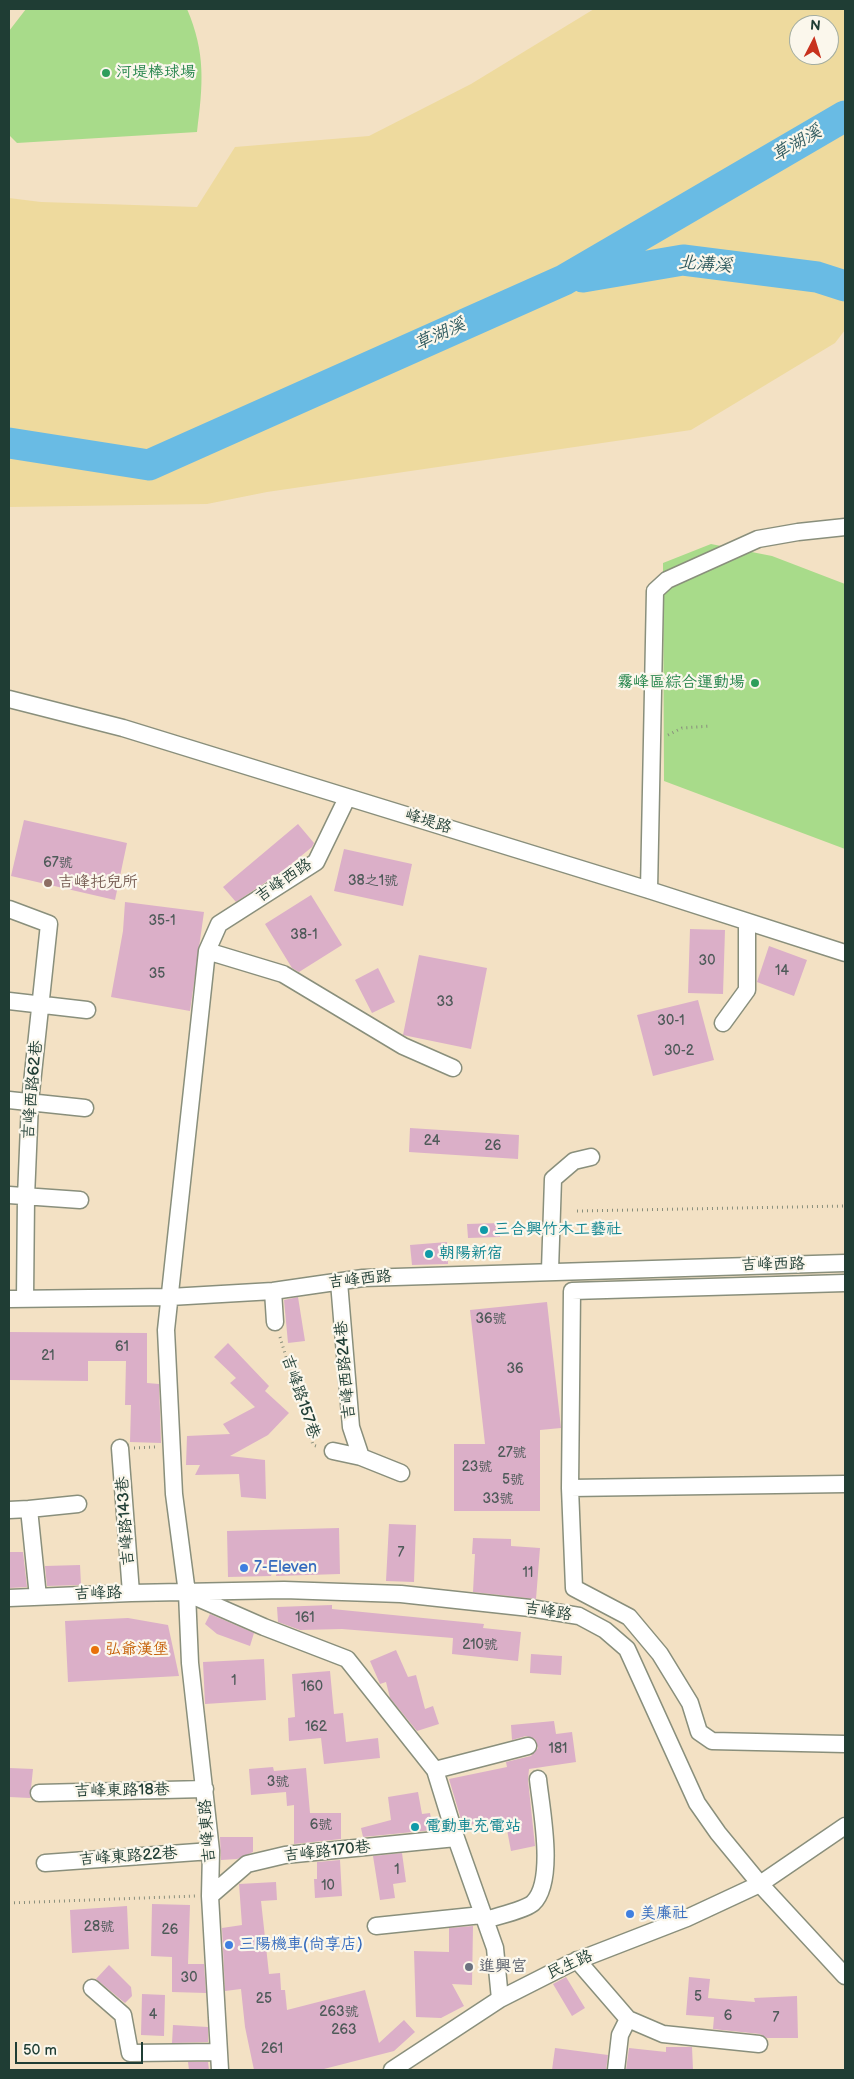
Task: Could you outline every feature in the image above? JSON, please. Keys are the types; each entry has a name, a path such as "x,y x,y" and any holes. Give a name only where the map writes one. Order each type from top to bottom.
{"street":[{"path":"649,890 655,591 667,580 758,540 798,532 845,527"},
{"name":"峰堤路","path":"9,699 123,728 649,890 845,953"},
{"name":"吉峰西路","path":"187,1593 174,1494 166,1330 207,951 219,924 316,862 347,798"},
{"name":"吉峰西路62巷","path":"9,909 49,924 30,1102 26,1196 25,1299"},
{"path":"723,1023 747,990 747,922"},
{"path":"207,951 283,974 403,1046 453,1068"},
{"path":"9,1001 40,1003 87,1010"},
{"path":"9,1100 85,1108"},
{"path":"550,1270 553,1179 574,1161 591,1157"},
{"path":"9,1195 80,1200"},
{"name":"吉峰西路","path":"9,1299 170,1297 273,1291 363,1278 550,1270 845,1263"},
{"name":"吉峰西路24巷","path":"339,1282 350,1427 362,1457"},
{"path":"845,1283 572,1291 570,1488 574,1588 628,1617 660,1654 690,1704 699,1732 712,1741 845,1744"},
{"path":"273,1291 275,1322"},
{"name":"吉峰路143巷","path":"120,1448 131,1593"},
{"name":"吉峰路157巷","path":"333,1451 362,1457 401,1473"},
{"path":"570,1488 845,1484"},
{"path":"9,1510 78,1504"},
{"path":"29,1509 38,1597"},
{"name":"吉峰路","path":"9,1598 284,1590 401,1594 521,1607 578,1616 605,1630 626,1649 697,1803 718,1833 760,1884"},
{"name":"吉峰路","path":"187,1593 264,1627 348,1659 435,1770 456,1838 495,1948 500,1999"},
{"name":"吉峰東路","path":"187,1593 190,1663 211,1851 210,1896 220,2070"},
{"path":"435,1770 528,1746"},
{"path":"376,1926 484,1917 532,1904 542,1891 545,1858 538,1779"},
{"name":"吉峰東路18巷","path":"39,1793 205,1789"},
{"name":"民生路","path":"392,2070 414,2064 500,1999 577,1960 686,1918 760,1884 845,1826"},
{"name":"吉峰路170巷","path":"210,1896 246,1864 285,1855 456,1838"},
{"name":"吉峰東路22巷","path":"46,1862 211,1851"},
{"path":"760,1884 845,1976"},
{"path":"577,1960 628,2019 663,2034 760,2044"},
{"path":"92,1988 123,2015 130,2053 219,2052"},
{"path":"616,2070 620,2035 628,2019"}],"path":[{"path":"682,728 711,726"},
{"path":"577,1211 845,1206"},
{"name":"吉峰路157巷","path":"275,1322 314,1445 333,1451"},
{"path":"120,1448 171,1446"},
{"path":"9,1903 210,1896"}],"green space":[{"name":"河堤棒球場","path":"26,9 187,9 200,55 201,99 197,132 17,143 9,135 9,31"},
{"name":"霧峰區綜合運動場","path":"711,544 772,556 845,584 845,849 664,781 663,563"}],"sand":[{"path":"594,9 845,9 845,330 835,343 691,430 267,492 207,504 9,507 9,198 41,202 197,207 235,147 369,136 471,84"}],"building":[{"path":"24,820 127,843 115,900 11,876"},
{"path":"298,824 314,843 312,847 284,870 236,902 223,887"},
{"path":"344,849 412,864 403,906 334,891"},
{"path":"311,895 342,945 299,972 292,968 265,924"},
{"path":"125,902 204,912 190,1011 111,997 123,931"},
{"path":"690,929 725,930 723,994 688,993"},
{"path":"769,946 807,960 794,996 757,982"},
{"path":"419,955 487,968 471,1049 403,1035"},
{"path":"378,968 395,1002 372,1013 355,980"},
{"path":"698,1000 714,1060 653,1076 637,1015"},
{"path":"410,1128 519,1135 518,1159 409,1152"},
{"name":"三合興竹木工藝社","path":"500,1223 500,1237 468,1238 467,1224"},
{"name":"朝陽新宿","path":"447,1242 448,1264 412,1265 410,1245"},
{"path":"298,1297 305,1341 288,1343 284,1300"},
{"path":"547,1302 561,1428 540,1430 540,1511 454,1511 454,1444 485,1444 470,1310"},
{"path":"9,1332 147,1333 147,1383 159,1384 161,1443 130,1442 131,1405 125,1405 126,1361 88,1361 88,1381 9,1380"},
{"path":"228,1343 269,1386 265,1391 289,1413 268,1435 230,1456 265,1460 266,1499 241,1497 239,1474 195,1475 200,1465 186,1465 187,1436 230,1434 223,1424 255,1407 230,1383 236,1378 214,1357"},
{"path":"389,1524 416,1525 414,1582 386,1581"},
{"path":"339,1528 340,1574 276,1576 276,1559 271,1576 228,1577 227,1531"},
{"path":"473,1538 511,1539 511,1546 540,1548 536,1599 473,1592 475,1554 472,1554"},
{"path":"9,1552 23,1552 27,1587 9,1588"},
{"path":"80,1565 81,1585 47,1586 45,1566"},
{"path":"332,1605 332,1609 484,1624 483,1628 521,1632 518,1661 452,1654 453,1638 342,1629 300,1630 278,1622 277,1607"},
{"path":"210,1614 254,1633 250,1646 217,1634 205,1624"},
{"path":"128,1618 168,1625 179,1676 68,1682 65,1621"},
{"path":"396,1650 408,1677 416,1675 425,1709 433,1706 439,1724 417,1731 390,1698 386,1682 380,1684 370,1661"},
{"path":"531,1654 562,1656 561,1675 530,1673"},
{"path":"264,1659 266,1700 205,1704 203,1662"},
{"path":"330,1671 334,1714 343,1713 346,1742 378,1738 380,1758 324,1764 321,1738 289,1741 288,1718 295,1717 292,1674"},
{"path":"554,1721 556,1734 572,1732 576,1762 529,1769 528,1780 535,1846 511,1851 505,1819 463,1826 449,1779 507,1767 506,1762 531,1756 538,1748 535,1739 526,1736 512,1740 511,1725"},
{"path":"273,1767 274,1771 306,1768 310,1813 341,1813 341,1839 294,1844 294,1805 287,1806 286,1792 251,1795 249,1769"},
{"path":"9,1768 33,1769 30,1798 9,1797"},
{"path":"418,1792 422,1814 430,1813 433,1830 363,1837 361,1828 391,1820 388,1797"},
{"path":"220,1837 253,1837 253,1852 237,1859 221,1860"},
{"path":"402,1853 406,1882 393,1884 395,1898 380,1900 373,1856"},
{"path":"340,1860 342,1896 315,1898 314,1879 317,1879 317,1862"},
{"path":"276,1882 277,1900 261,1901 269,1974 280,1973 281,1990 285,1990 287,2010 365,1990 379,2043 404,2020 415,2032 394,2051 320,2070 254,2070 245,2027 241,1989 225,1991 222,1928 242,1925 239,1884"},
{"path":"152,1904 190,1905 188,1964 204,1964 206,1993 172,1992 172,1957 151,1956"},
{"path":"127,1906 129,1949 72,1953 70,1910"},
{"path":"473,1926 472,1985 452,1984 464,2006 441,2018 416,2017 414,1951 449,1952 449,1928"},
{"path":"109,1965 131,1987 132,1996 125,2003 96,1979"},
{"path":"566,1977 585,2008 572,2016 553,1984"},
{"path":"689,1977 710,1979 708,1998 755,2002 754,1998 797,1996 798,2038 767,2038 760,2034 713,2029 714,2017 686,2015"},
{"path":"142,1994 165,1995 164,2036 141,2035"},
{"path":"173,2025 208,2027 208,2042 172,2043"},
{"path":"666,2047 692,2047 693,2070 626,2070 629,2048 666,2052"},
{"path":"555,2048 608,2055 606,2070 552,2070"},
{"path":"188,2062 208,2062 209,2070 189,2070"}],"waterway":[{"name":"草湖溪","path":"9,443 149,465 564,280 845,116"},
{"name":"北溝溪","path":"583,277 683,260 817,277 845,286"}],"place":[{"name":"河堤棒球場","path":"106,73"},
{"name":"霧峰區綜合運動場","path":"755,683"},
{"name":"吉峰托兒所","path":"48,883"},
{"name":"三合興竹木工藝社","path":"484,1230"},
{"name":"朝陽新宿","path":"429,1254"},
{"name":"7-Eleven","path":"244,1568"},
{"name":"弘爺漢堡","path":"95,1650"},
{"name":"電動車充電站","path":"415,1827"},
{"name":"美廉社","path":"630,1914"},
{"name":"三陽機車(尚享店)","path":"229,1945"},
{"name":"進興宮","path":"469,1967"}]}
